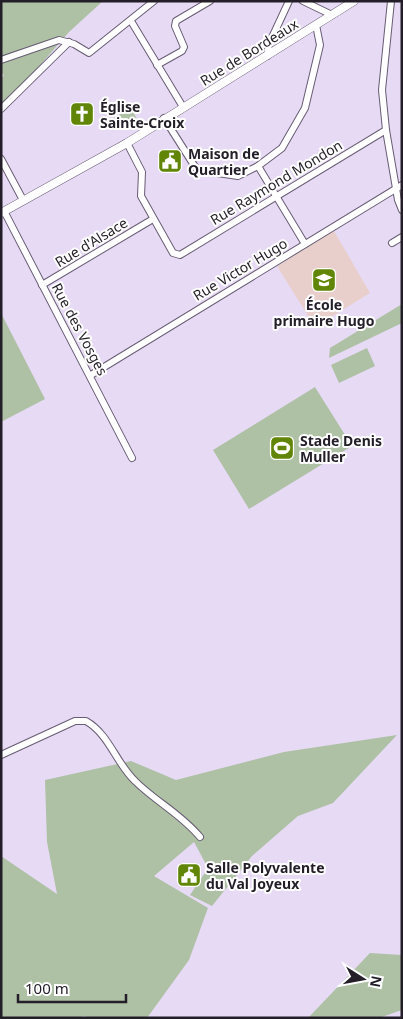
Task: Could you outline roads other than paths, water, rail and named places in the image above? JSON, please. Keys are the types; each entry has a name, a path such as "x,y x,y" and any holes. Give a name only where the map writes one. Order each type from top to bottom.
{"street":[{"path":"1,60 54,40 68,42 89,53 154,1"},
{"path":"157,65 184,47 175,26 176,21 210,1"},
{"path":"267,56 269,44 289,1"},
{"path":"303,1 332,15"},
{"name":"Rue de Bordeaux","path":"3,212 128,143 164,118 354,1"},
{"path":"391,1 382,90 386,130 399,187 402,210"},
{"path":"131,21 183,107"},
{"path":"164,118 190,162 197,170 204,173 238,176 258,166 282,148 305,108 320,44 316,25"},
{"path":"1,109 68,42"},
{"name":"Rue Raymond Mondon","path":"153,220 173,253 180,255 386,130"},
{"path":"128,143 142,172 141,196 153,220"},
{"path":"1,159 23,200"},
{"path":"258,166 305,244"},
{"name":"Rue Victor Hugo","path":"91,375 399,187"},
{"name":"Rue des Vosges","path":"3,212 91,375 132,458"},
{"name":"Rue d'Alsace","path":"42,285 153,220"},
{"path":"392,243 402,237"},
{"path":"1,755 74,721 86,721 101,733 134,781 186,820 200,837"}],"place":[{"name":"Église Sainte-Croix","path":"82,114"},
{"name":"Maison de Quartier","path":"170,161"},
{"name":"École primaire Hugo","path":"324,280"},
{"name":"Stade Denis Muller","path":"282,448"},
{"name":"Salle Polyvalente du Val Joyeux","path":"189,875"}]}
